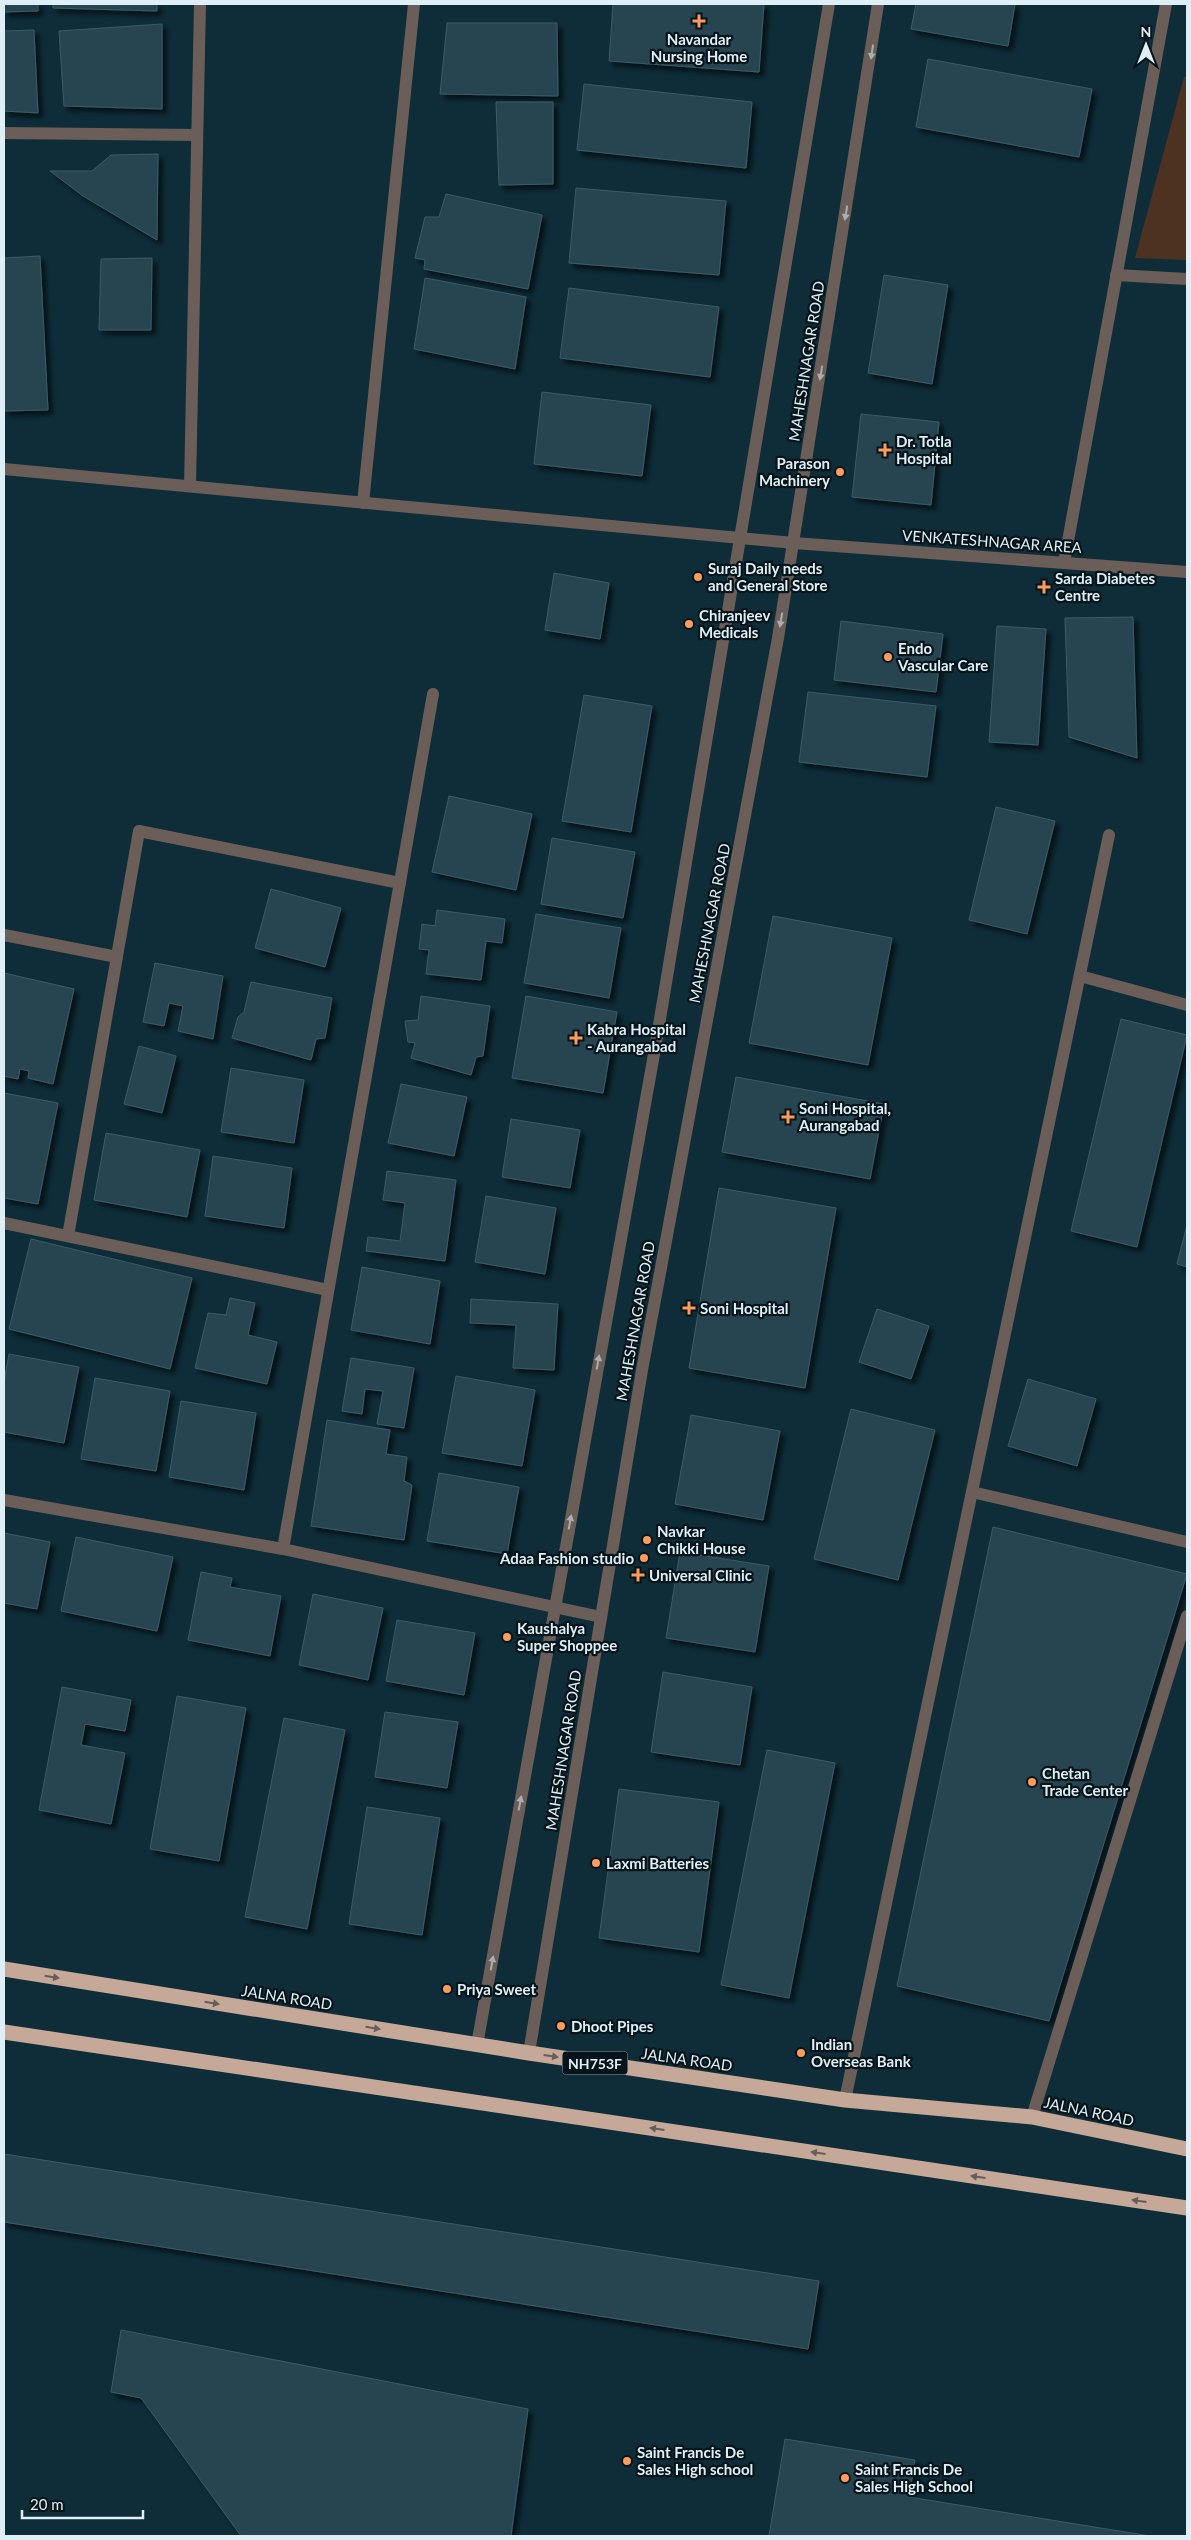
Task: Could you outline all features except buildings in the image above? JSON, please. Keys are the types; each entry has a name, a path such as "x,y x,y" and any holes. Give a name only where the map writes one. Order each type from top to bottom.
{"highway":[{"name":"JALNA ROAD","path":"4,1969 477,2045 845,2100 1032,2117 1187,2149"},
{"path":"4,2032 1187,2208"}],"street":[{"path":"190,486 200,4"},
{"path":"364,503 414,4"},
{"name":"MAHESHNAGAR ROAD","path":"477,2045 656,1044 829,4"},
{"name":"MAHESHNAGAR ROAD","path":"529,2053 643,1360 778,638 878,4"},
{"path":"1064,563 1166,4"},
{"path":"4,133 197,135"},
{"path":"1116,274 1187,279"},
{"name":"VENKATESHNAGAR AREA","path":"4,469 794,543 1187,572"},
{"path":"283,1549 434,694"},
{"path":"68,1236 139,831 400,883"},
{"path":"845,2100 1109,835"},
{"path":"4,934 116,957"},
{"path":"1080,976 1187,1005"},
{"path":"4,1223 328,1290"},
{"path":"972,1492 1187,1542"},
{"path":"4,1500 283,1549 601,1617"},
{"path":"1032,2117 1187,1616"}],"shaded area":[{"path":"1184,77 1187,77 1187,260 1135,258"}],"place":[{"name":"Navandar Nursing Home","path":"699,21"},
{"name":"Dr. Totla Hospital","path":"885,450"},
{"name":"Parason Machinery","path":"840,472"},
{"name":"Suraj Daily needs and General Store","path":"698,577"},
{"name":"Sarda Diabetes Centre","path":"1044,587"},
{"name":"Chiranjeev Medicals","path":"689,624"},
{"name":"Endo Vascular Care","path":"888,657"},
{"name":"Kabra Hospital - Aurangabad","path":"576,1038"},
{"name":"Soni Hospital, Aurangabad","path":"788,1117"},
{"name":"Soni Hospital","path":"689,1308"},
{"name":"Navkar Chikki House","path":"647,1540"},
{"name":"Adaa Fashion studio","path":"644,1558"},
{"name":"Universal Clinic","path":"638,1575"},
{"name":"Kaushalya Super Shoppee","path":"507,1637"},
{"name":"Chetan Trade Center","path":"1032,1782"},
{"name":"Laxmi Batteries","path":"596,1863"},
{"name":"Priya Sweet","path":"447,1989"},
{"name":"Dhoot Pipes","path":"561,2026"},
{"name":"Indian Overseas Bank","path":"801,2053"},
{"name":"Saint Francis De Sales High school","path":"627,2461"},
{"name":"Saint Francis De Sales High School","path":"845,2478"}]}
